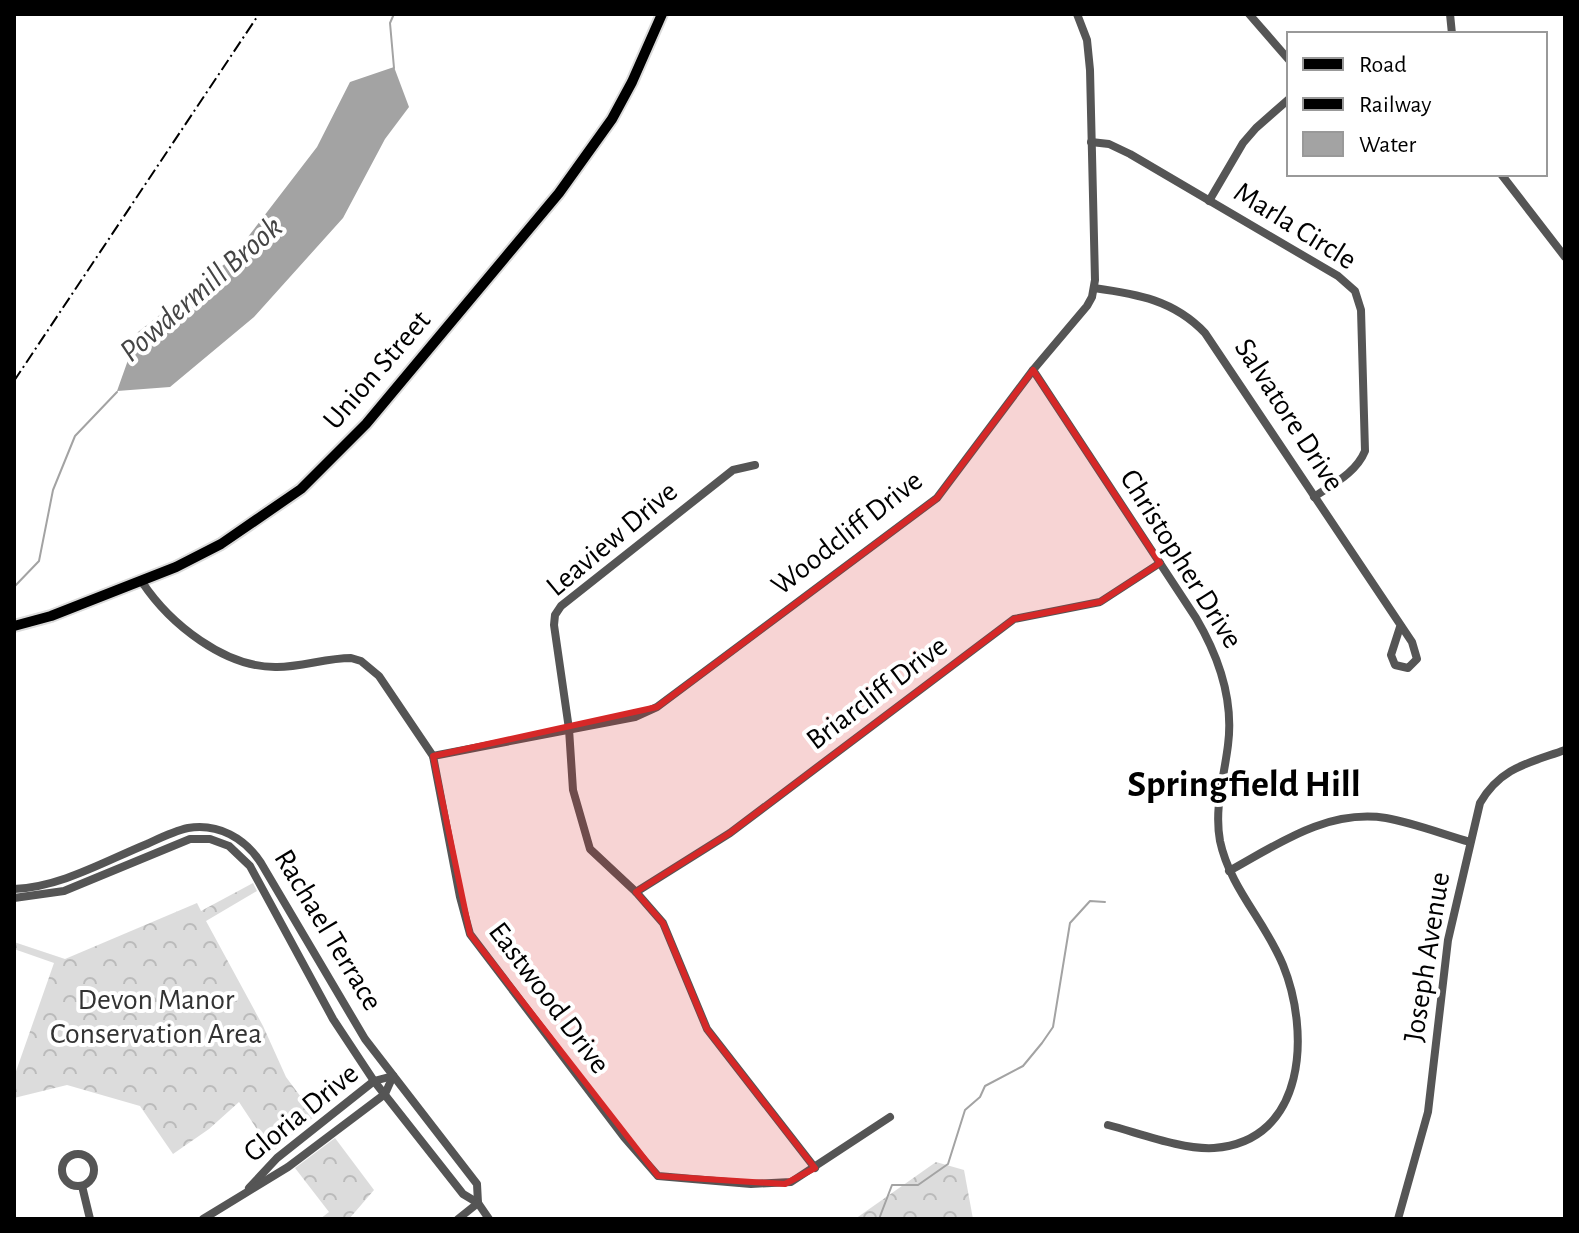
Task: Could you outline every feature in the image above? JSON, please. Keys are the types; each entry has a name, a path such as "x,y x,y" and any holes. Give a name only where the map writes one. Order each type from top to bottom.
{"main road":[{"name":"Union Street","path":"14,626 51,616 142,582 221,544 301,489 366,424 559,193 619,106 662,14"}],"street":[{"path":"1077,14 1088,50 1094,288"},
{"path":"1249,14 1287,58"},
{"path":"1209,201 1243,143 1287,101"},
{"name":"Marla Circle","path":"1091,142 1122,149 1345,280 1355,291 1360,303 1365,451 1349,473 1314,497"},
{"path":"1503,176 1565,257"},
{"name":"Woodcliff Drive","path":"433,756 635,717 657,707 937,498 1033,370 1087,306 1094,288"},
{"name":"Salvatore Drive","path":"1094,288 1154,298 1197,324 1213,343 1314,497 1400,627 1417,653 1417,659 1408,668 1395,665 1391,655 1400,627"},
{"name":"Christopher Drive","path":"1033,370 1160,563 1218,661 1226,691 1229,733 1218,809 1220,839 1229,871 1272,943 1288,979 1296,1015 1297,1070 1290,1093 1274,1118 1259,1132 1240,1143 1204,1148 1108,1125"},
{"name":"Leaview Drive","path":"569,729 554,625 557,609 733,470 755,465"},
{"name":"Briarcliff Drive","path":"636,892 730,833 1014,619 1100,602 1160,563"},
{"name":"Eastwood Drive","path":"142,582 151,595 201,641 236,662 277,667 340,658 361,661 379,676 433,756 470,934 658,1176 768,1184 791,1182 890,1117"},
{"path":"569,729 573,790 590,849 636,892 663,923 707,1029 815,1168"},
{"name":"Joseph Avenue","path":"1398,1219 1428,1112 1448,940 1480,803 1495,780 1509,771 1565,750"},
{"path":"1229,871 1308,829 1349,817 1390,819 1470,842"},
{"name":"Rachael Terrace","path":"14,889 59,881 188,828 210,828 230,833 256,854 365,1039 477,1184 478,1203"},
{"name":"Rachael Terrace","path":"14,898 64,891 190,839 210,839 229,846 250,866 327,1009 374,1081 463,1194 478,1203 489,1219"},
{"name":"Gloria Drive","path":"241,1197 277,1158 374,1081 393,1076"},
{"name":"Gloria Drive","path":"203,1219 288,1167 385,1094 393,1076"},
{"path":"76,1154 87,1156 94,1164 91,1180 82,1186 72,1185 62,1173 67,1158 76,1154"},
{"path":"82,1186 90,1219"},
{"path":"458,1219 478,1203"}],"highlighted area":[{"path":"1033,370 1160,563 1100,602 1014,619 730,833 636,892 663,923 707,1029 815,1168 785,1184 658,1176 470,934 433,756 657,707 937,498"}],"green space":[{"name":"Devon Manor Conservation Area","path":"253,883 257,891 206,921 263,1026 286,1077 315,1116 272,1152 239,1102 209,1129 173,1154 140,1106 67,1085 14,1098 14,1077 54,963 14,949 14,942 65,959 197,903 201,911"},
{"path":"335,1138 374,1190 349,1219 320,1219 329,1212 295,1168"},
{"path":"936,1162 964,1170 973,1219 855,1219"}],"water":[{"path":"394,67 409,107 385,139 343,218 254,317 170,387 117,391 138,332 231,259 317,147 350,82"}],"waterway":[{"name":"Powdermill Brook","path":"394,14 390,23 394,68"},
{"name":"Powdermill Brook","path":"14,587 39,561 53,490 75,436 117,392"},
{"path":"879,1219 892,1185 918,1185 948,1164 965,1110 980,1097 985,1086 1023,1066 1042,1043 1053,1027 1070,923 1090,901 1105,902"}],"railway":[{"path":"14,381 259,14"}],"district":[{"name":"Springfield Hill","path":"1244,785"}]}
